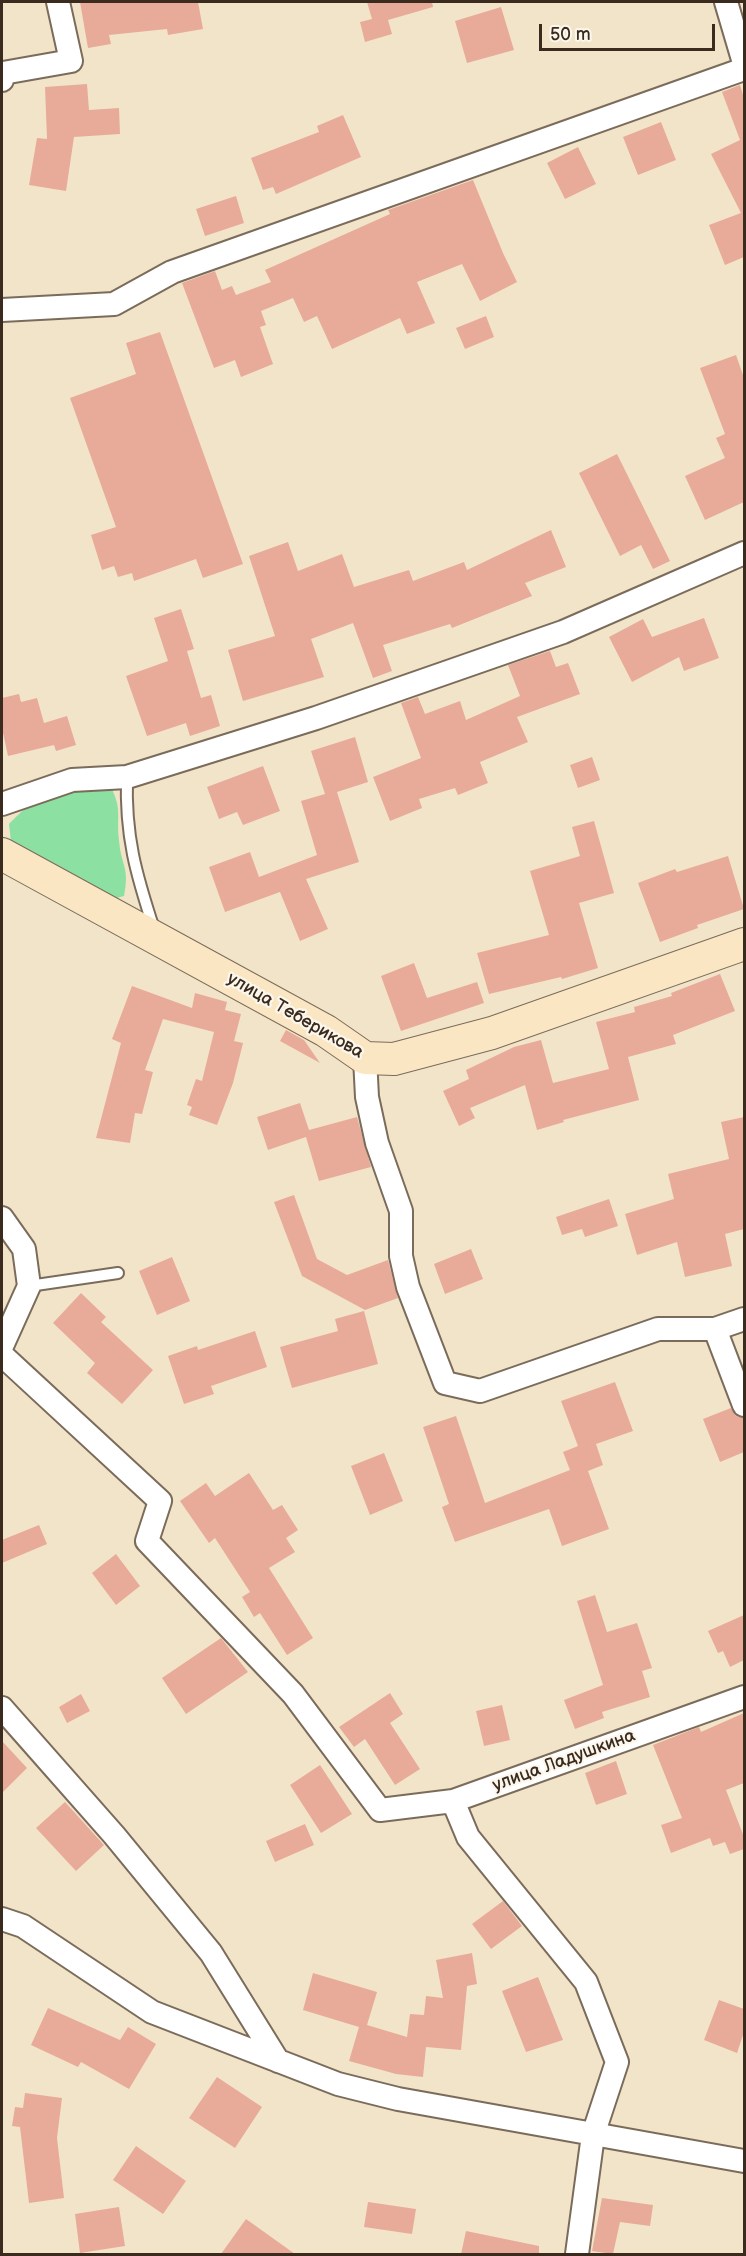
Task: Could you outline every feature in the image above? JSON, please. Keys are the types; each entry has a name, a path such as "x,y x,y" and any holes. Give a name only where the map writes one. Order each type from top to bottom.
{"street":[{"path":"2,80 3,73 71,61 58,2"},
{"path":"726,2 744,63"},
{"path":"2,310 114,304 172,272 744,69"},
{"path":"2,804 72,780 127,777 316,718 563,632 744,553"},
{"name":"улица Теберикова","path":"3,859 157,938 326,1031 365,1058 394,1059 492,1033 744,944"},
{"path":"365,1058 367,1097 377,1143 401,1211 400,1257 408,1287 445,1383 480,1391 658,1329 715,1329 744,1319"},
{"path":"2,1218 24,1250 29,1286 2,1346"},
{"path":"715,1329 744,1404"},
{"name":"улица Ладушкина","path":"2,1355 160,1501 147,1541 293,1694 380,1810 453,1801 744,1697"},
{"path":"2,1708 114,1835 212,1953 278,2061"},
{"path":"453,1801 468,1837 586,1982 616,2062 593,2135 577,2254"},
{"path":"2,1919 23,1926 152,2012 338,2084 398,2099 744,2161"}],"lane":[{"path":"127,777 126,812 130,848 157,938"},
{"path":"29,1286 118,1273"}],"green space":[{"path":"110,785 118,807 120,849 126,872 124,896 113,899 11,842 9,824 21,812 44,797 67,790"}],"building":[{"path":"80,2 198,2 203,29 168,35 167,29 109,35 111,44 88,48"},
{"path":"367,2 432,2 433,7 388,20 392,34 365,42 360,22 372,19"},
{"path":"501,7 514,50 467,63 455,21"},
{"path":"87,84 89,110 119,108 120,134 74,137 66,191 29,185 37,138 47,139 45,87"},
{"path":"740,85 744,98 744,257 725,265 709,225 741,213 711,154 740,140 722,92"},
{"path":"343,115 361,157 276,194 273,187 263,190 251,158 319,132 317,126"},
{"path":"661,122 676,160 638,175 623,137"},
{"path":"578,147 596,184 565,199 547,163"},
{"path":"473,180 517,282 480,301 462,264 417,282 435,323 407,334 400,318 332,349 317,316 304,322 293,298 261,311 266,325 260,327 273,364 241,377 235,360 214,368 182,283 215,271 222,290 232,286 236,295 271,282 265,270 390,214 388,210"},
{"path":"236,196 244,223 205,236 196,209"},
{"path":"486,316 494,337 465,349 456,328"},
{"path":"160,332 243,564 203,578 196,559 134,581 132,573 118,577 114,566 102,570 91,535 116,527 70,398 136,374 126,343"},
{"path":"736,355 744,378 744,502 705,520 685,476 725,458 716,438 725,434 700,368"},
{"path":"617,454 670,561 653,569 641,545 620,556 579,473"},
{"path":"551,530 566,567 525,583 532,596 452,628 450,624 383,645 392,671 373,678 353,623 311,639 324,677 243,701 228,650 275,636 249,556 288,542 298,571 342,554 354,587 409,570 413,581 464,562 467,570"},
{"path":"181,609 194,649 187,651 201,698 211,695 220,726 190,736 186,723 147,736 126,676 168,661 154,618"},
{"path":"704,618 719,658 684,671 679,657 632,682 609,637 643,619 652,637"},
{"path":"550,651 556,667 568,663 580,694 517,717 528,742 480,762 488,783 458,795 455,788 419,799 422,808 390,821 373,777 421,758 401,703 418,697 425,714 460,701 466,720 520,696 508,665"},
{"path":"19,694 21,702 37,698 44,723 67,716 76,745 56,751 54,745 8,756 2,728 2,698"},
{"path":"355,737 368,782 337,792 359,862 306,879 328,929 300,941 280,892 225,912 209,867 250,852 259,877 317,855 301,801 325,794 311,751"},
{"path":"592,757 600,780 578,788 570,765"},
{"path":"263,766 280,811 243,825 237,812 219,819 207,787"},
{"path":"594,821 614,893 579,903 598,968 562,979 561,977 489,994 477,953 549,935 530,871 580,856 572,827"},
{"path":"728,856 744,909 697,925 698,928 660,942 638,883 675,869 677,872"},
{"path":"414,963 427,998 477,982 484,1003 401,1031 381,976"},
{"path":"720,974 735,1011 673,1035 676,1044 628,1057 639,1100 563,1120 564,1122 537,1130 525,1085 470,1108 475,1118 459,1126 443,1091 469,1079 466,1070 514,1047 541,1040 553,1083 609,1069 596,1022 635,1012 634,1007 672,996 671,993"},
{"path":"132,986 192,1008 195,993 227,1002 225,1010 241,1014 234,1041 243,1043 233,1083 217,1125 189,1115 192,1107 187,1105 196,1079 202,1081 214,1032 163,1019 145,1070 153,1072 142,1114 135,1113 130,1143 96,1138 121,1043 112,1039"},
{"path":"286,1030 304,1040 320,1063 280,1041"},
{"path":"300,1103 309,1130 357,1117 371,1167 319,1181 306,1137 268,1150 257,1117"},
{"path":"744,1117 744,1229 725,1234 732,1266 685,1277 677,1242 637,1255 625,1214 674,1199 668,1174 729,1159 721,1122"},
{"path":"294,1195 317,1259 347,1275 388,1260 398,1298 365,1310 302,1276 274,1202"},
{"path":"609,1199 618,1226 585,1237 582,1229 562,1235 556,1217"},
{"path":"471,1249 483,1279 445,1294 434,1264"},
{"path":"172,1257 190,1301 157,1315 139,1271"},
{"path":"81,1293 106,1317 101,1322 153,1370 122,1404 87,1373 95,1363 53,1323"},
{"path":"364,1311 378,1364 292,1388 280,1347 338,1331 335,1319"},
{"path":"255,1331 267,1367 211,1386 214,1394 184,1404 168,1356 197,1346 198,1350"},
{"path":"615,1382 633,1431 596,1444 603,1465 588,1471 609,1529 562,1546 549,1509 455,1542 442,1507 449,1504 423,1427 456,1416 485,1503 570,1470 563,1452 578,1446 561,1401"},
{"path":"731,1408 736,1416 744,1418 744,1452 720,1462 703,1419"},
{"path":"384,1453 403,1501 370,1515 351,1466"},
{"path":"249,1473 273,1510 282,1505 298,1530 286,1538 295,1552 269,1568 313,1638 287,1655 260,1613 254,1617 242,1597 250,1592 215,1538 209,1543 180,1501 206,1483 215,1496"},
{"path":"39,1525 47,1544 2,1563 2,1540"},
{"path":"116,1554 140,1586 116,1605 92,1573"},
{"path":"595,1595 607,1632 637,1623 652,1668 642,1671 650,1697 602,1712 604,1718 575,1729 564,1700 603,1685 577,1601"},
{"path":"744,1615 744,1660 730,1667 723,1651 718,1653 708,1631"},
{"path":"221,1638 248,1672 186,1714 162,1678"},
{"path":"390,1693 403,1714 390,1723 420,1769 395,1785 365,1739 354,1747 339,1727"},
{"path":"81,1694 90,1711 67,1723 59,1707"},
{"path":"502,1705 510,1740 484,1746 476,1711"},
{"path":"744,1713 744,1783 726,1790 744,1837 744,1849 730,1854 725,1842 713,1846 710,1838 671,1853 661,1825 682,1818 653,1745 699,1727 701,1732"},
{"path":"2,1741 27,1768 2,1793"},
{"path":"616,1761 627,1794 596,1805 585,1773"},
{"path":"320,1765 352,1814 321,1833 290,1785"},
{"path":"65,1802 104,1845 76,1871 36,1828"},
{"path":"305,1824 314,1845 275,1862 266,1841"},
{"path":"503,1901 522,1926 491,1949 472,1924"},
{"path":"472,1953 477,1984 467,1986 461,2050 426,2047 423,2077 396,2074 349,2061 359,2027 303,2010 313,1973 377,1992 367,2025 407,2037 410,2014 424,2015 426,1996 443,1998 436,1960"},
{"path":"538,1977 563,2040 526,2052 502,1991"},
{"path":"719,2000 744,2009 744,2032 737,2053 704,2040"},
{"path":"48,2008 120,2040 128,2027 156,2044 129,2089 81,2062 78,2067 31,2045"},
{"path":"217,2077 262,2107 235,2148 189,2118"},
{"path":"25,2093 62,2098 57,2138 64,2198 29,2203 20,2127 12,2126 15,2107 23,2108"},
{"path":"136,2146 186,2181 163,2214 113,2180"},
{"path":"602,2198 653,2205 650,2226 620,2222 613,2254 592,2251"},
{"path":"368,2202 416,2209 412,2234 364,2227"},
{"path":"119,2207 125,2246 80,2253 75,2214"},
{"path":"246,2219 295,2254 221,2254"},
{"path":"466,2231 539,2246 539,2254 461,2254"}]}
